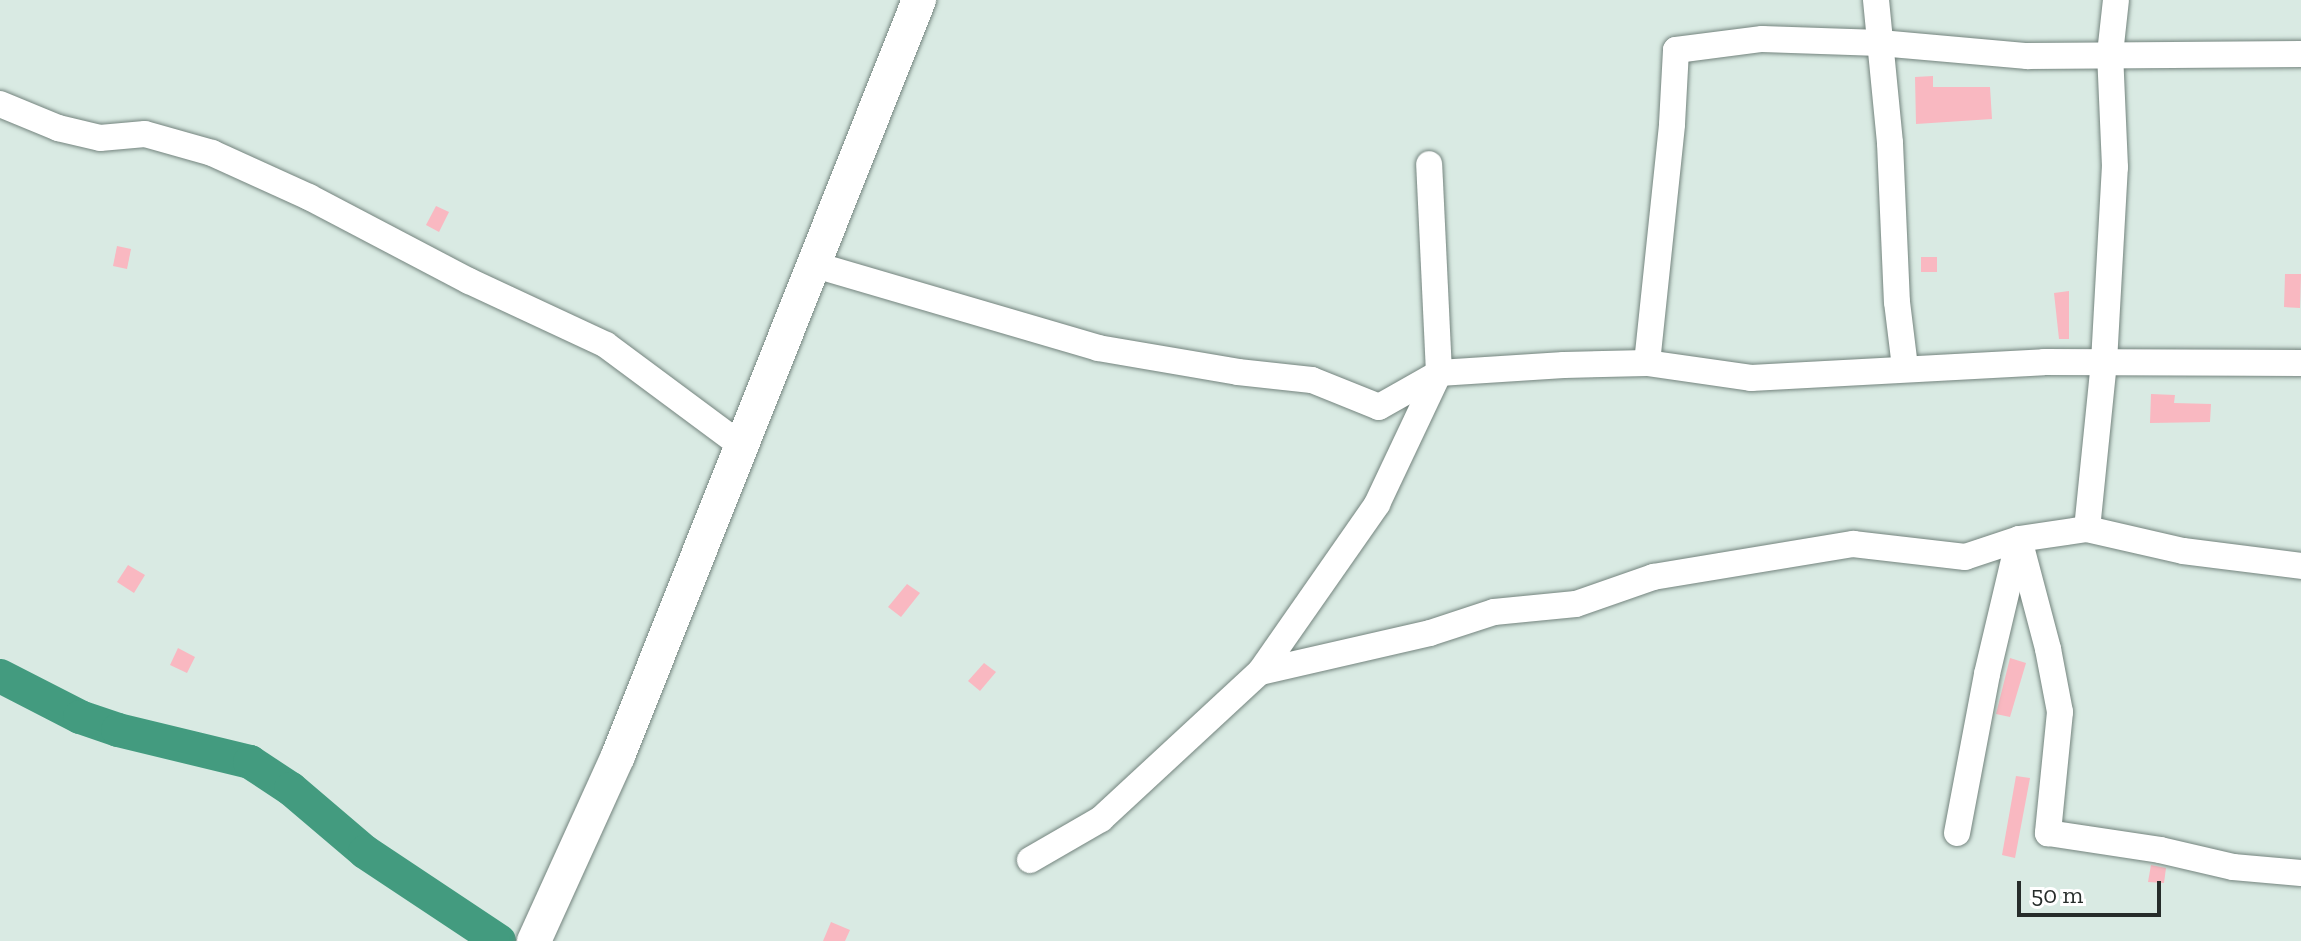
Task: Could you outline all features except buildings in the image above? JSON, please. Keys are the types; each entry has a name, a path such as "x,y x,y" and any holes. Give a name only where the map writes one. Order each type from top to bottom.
{"main road":[{"path":"534,941 618,756 919,0"}],"street":[{"path":"1876,0 1890,143 1897,302 1905,367"},
{"path":"2087,529 2104,362 2115,167 2110,54 2116,0"},
{"path":"1647,363 1671,137 1676,50 1762,39 1880,43 2027,56 2301,54"},
{"path":"0,104 58,128 100,138 145,134 212,153 309,197 469,281 606,345 742,446"},
{"path":"1030,860 1101,819 1260,672 1377,504 1439,373 1429,164"},
{"path":"815,265 1098,348 1238,372 1312,380 1379,407 1439,373 1647,363 1751,378 1905,367 2104,362 2301,363"},
{"path":"1260,672 1389,644 1494,612 1576,604 1653,577 1853,544 1965,557 2019,539 2087,529 2183,551 2301,566"},
{"path":"1957,833 1987,674 2019,539"},
{"path":"2019,539 2048,649 2060,712 2048,833 2160,850 2233,867 2301,873"}],"waterway":[{"path":"0,676 80,717 118,730 250,762 291,789 365,852 499,941"}]}
